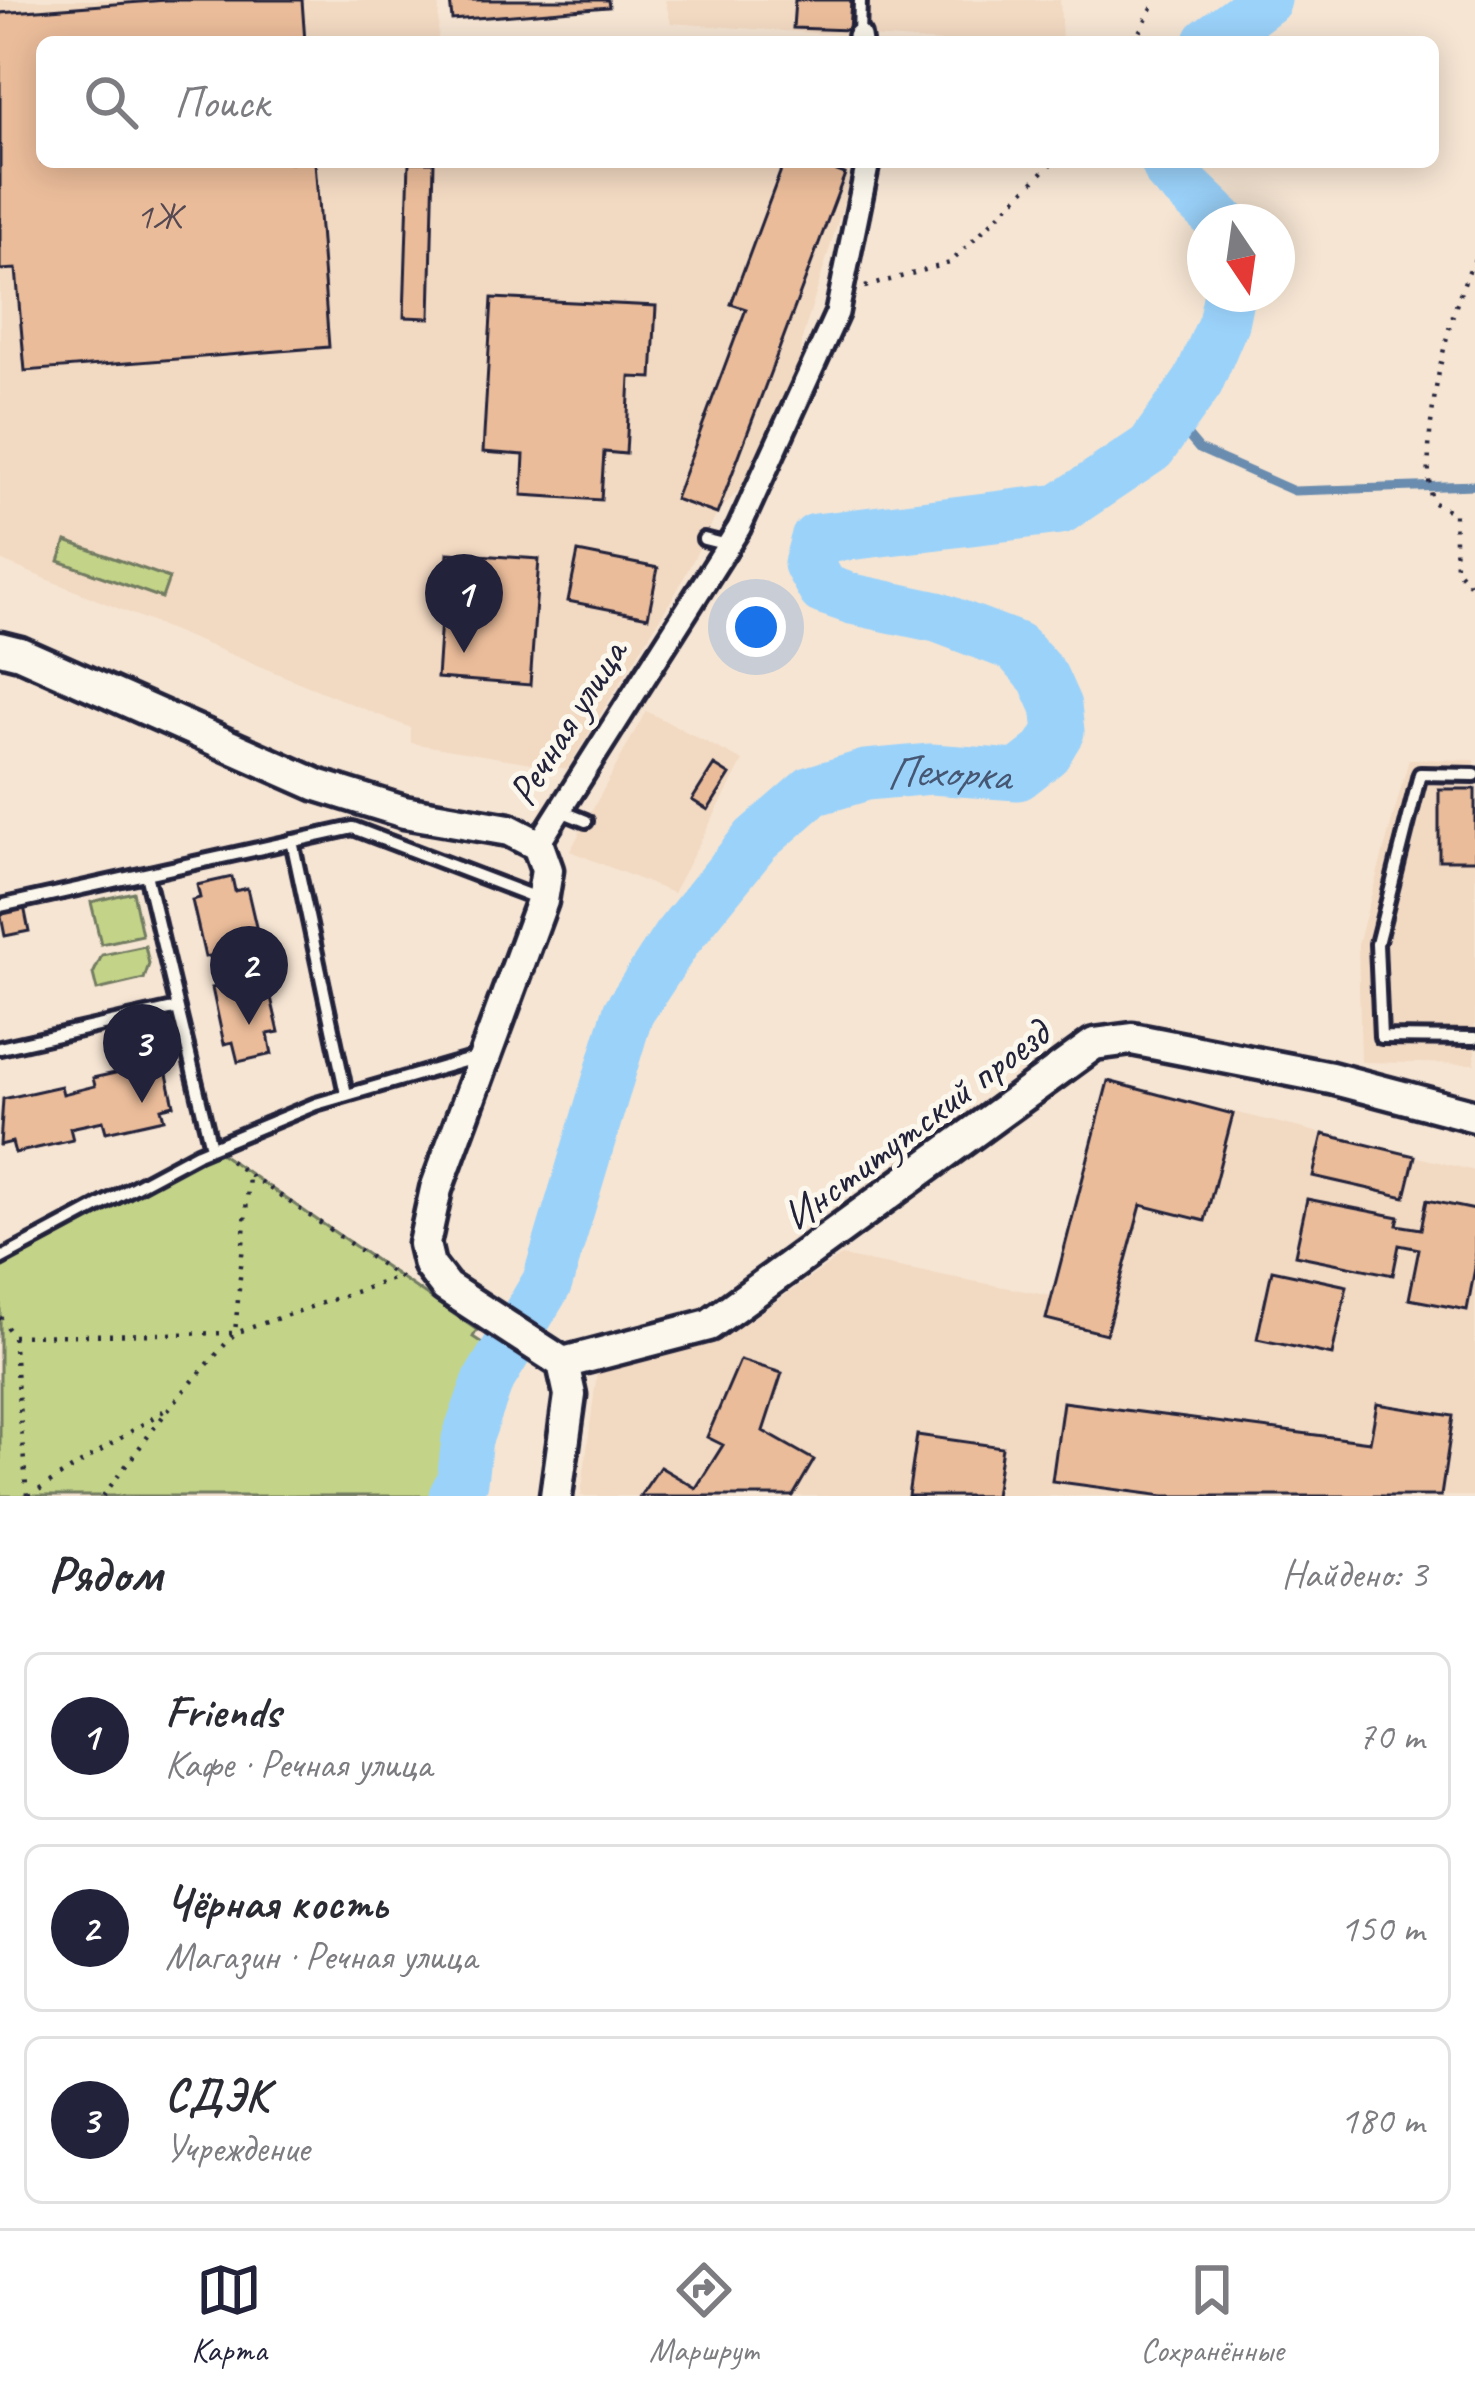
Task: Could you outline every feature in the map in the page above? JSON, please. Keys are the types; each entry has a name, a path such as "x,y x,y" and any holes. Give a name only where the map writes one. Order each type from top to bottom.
{"street":[{"name":"Речная улица","path":"551,1357 446,1286 429,1265 424,1244 436,1189 542,901 547,870 538,845 728,545 821,355 842,292 867,168"},
{"path":"0,648 317,785 404,812 508,830 538,845"},
{"name":"Институтский проезд","path":"551,1357 709,1325 1094,1044 1132,1040 1331,1078 1475,1116"},
{"path":"551,1357 570,1396 556,1496"}],"lane":[{"path":"860,0 860,36"},
{"path":"704,539 728,545"},
{"path":"1475,776 1420,775 1378,944 1381,1037 1475,1038"},
{"path":"560,811 586,821"},
{"path":"0,906 353,828 542,901"},
{"path":"292,842 346,1094"},
{"path":"146,874 211,1147"},
{"path":"0,1048 178,1008"},
{"path":"0,1259 211,1147 346,1094 487,1054"}],"path":[{"path":"1137,36 1156,0"},
{"path":"842,292 950,263 1047,168"},
{"path":"1475,259 1461,286 1434,398 1426,475 1432,502 1454,513 1456,569 1475,590"},
{"path":"13,1336 235,1333 398,1276 211,1147"},
{"path":"103,1496 170,1406 235,1333 249,1175"},
{"path":"0,1317 13,1336 28,1496 170,1406"}],"shaded area":[{"path":"0,0 439,0 438,36 36,36 36,168 849,168 801,357 775,425 567,769 411,743 411,728 0,560"},
{"path":"665,0 1060,0 1062,36 856,36 671,23"},
{"path":"646,711 743,761 673,893 570,851"},
{"path":"1409,759 1475,760 1475,1064 1361,1062 1358,944"},
{"path":"1108,1081 1475,1171 1475,1496 581,1496 597,1372 717,1343 841,1256 1051,1296"}],"green space":[{"path":"66,541 169,578 162,598 59,561"},
{"path":"133,892 142,935 101,944 91,902"},
{"path":"145,946 149,964 144,979 97,990 93,974 102,955"},
{"path":"211,1147 477,1330 473,1337 502,1356 473,1417 454,1496 0,1496 0,1259"}],"building":[{"path":"166,0 302,0 305,36 36,36 36,168 315,168 329,347 25,371 16,269 0,270 0,13"},
{"path":"450,0 608,0 609,7 452,20"},
{"path":"795,0 851,0 849,30 793,28"},
{"path":"409,168 434,168 430,318 404,317"},
{"path":"782,168 830,168 845,174 717,514 675,499 746,309 731,304"},
{"path":"492,298 656,306 652,378 630,377 626,454 604,452 601,500 522,495 524,455 483,452"},
{"path":"578,552 658,568 648,617 568,601"},
{"path":"448,553 539,559 530,685 437,678 442,604 489,606 490,593 446,590"},
{"path":"714,765 730,775 708,810 692,800"},
{"path":"1439,789 1475,789 1475,860 1439,860"},
{"path":"232,877 235,891 247,888 260,944 248,947 255,978 266,976 279,1032 268,1034 272,1054 238,1062 233,1042 224,1044 212,988 221,986 214,955 205,957 192,900 200,898 197,885"},
{"path":"24,906 29,931 5,936 0,911"},
{"path":"151,1065 153,1073 166,1070 174,1105 161,1108 164,1119 106,1132 103,1121 70,1128 73,1140 15,1153 12,1142 0,1145 3,1099 61,1086 63,1094 95,1086 93,1078"},
{"path":"1108,1081 1233,1114 1205,1221 1141,1205 1106,1334 1046,1319"},
{"path":"1323,1134 1415,1156 1405,1197 1313,1176"},
{"path":"1307,1199 1399,1217 1397,1225 1421,1229 1427,1200 1475,1210 1475,1268 1467,1310 1409,1299 1419,1249 1399,1245 1393,1275 1295,1255"},
{"path":"1272,1270 1347,1286 1332,1355 1257,1339"},
{"path":"740,1360 782,1373 763,1431 814,1460 793,1496 640,1496 660,1467 696,1488 723,1445 707,1437"},
{"path":"1063,1402 1370,1442 1377,1404 1453,1416 1441,1496 1164,1496 1052,1481"},
{"path":"917,1435 1002,1447 995,1496 908,1496"}],"waterway":[{"name":"Пехорка","path":"1217,36 1266,0"},
{"name":"Пехорка","path":"1168,168 1203,204"},
{"name":"Пехорка","path":"454,1496 462,1481 467,1439 488,1381 547,1283 628,1013 677,938 756,840 812,791 866,775 931,769 1018,775 1046,753 1059,731 1056,706 1043,677 1016,647 937,617 823,589 809,564 816,539 1060,509 1151,448 1198,382 1225,312"},
{"path":"1172,417 1199,449 1294,491 1475,485"}],"place":[{"name":"Friends","path":"464,653"},
{"name":"Чёрная кость","path":"249,1025"},
{"name":"СДЭК","path":"142,1103"}]}
